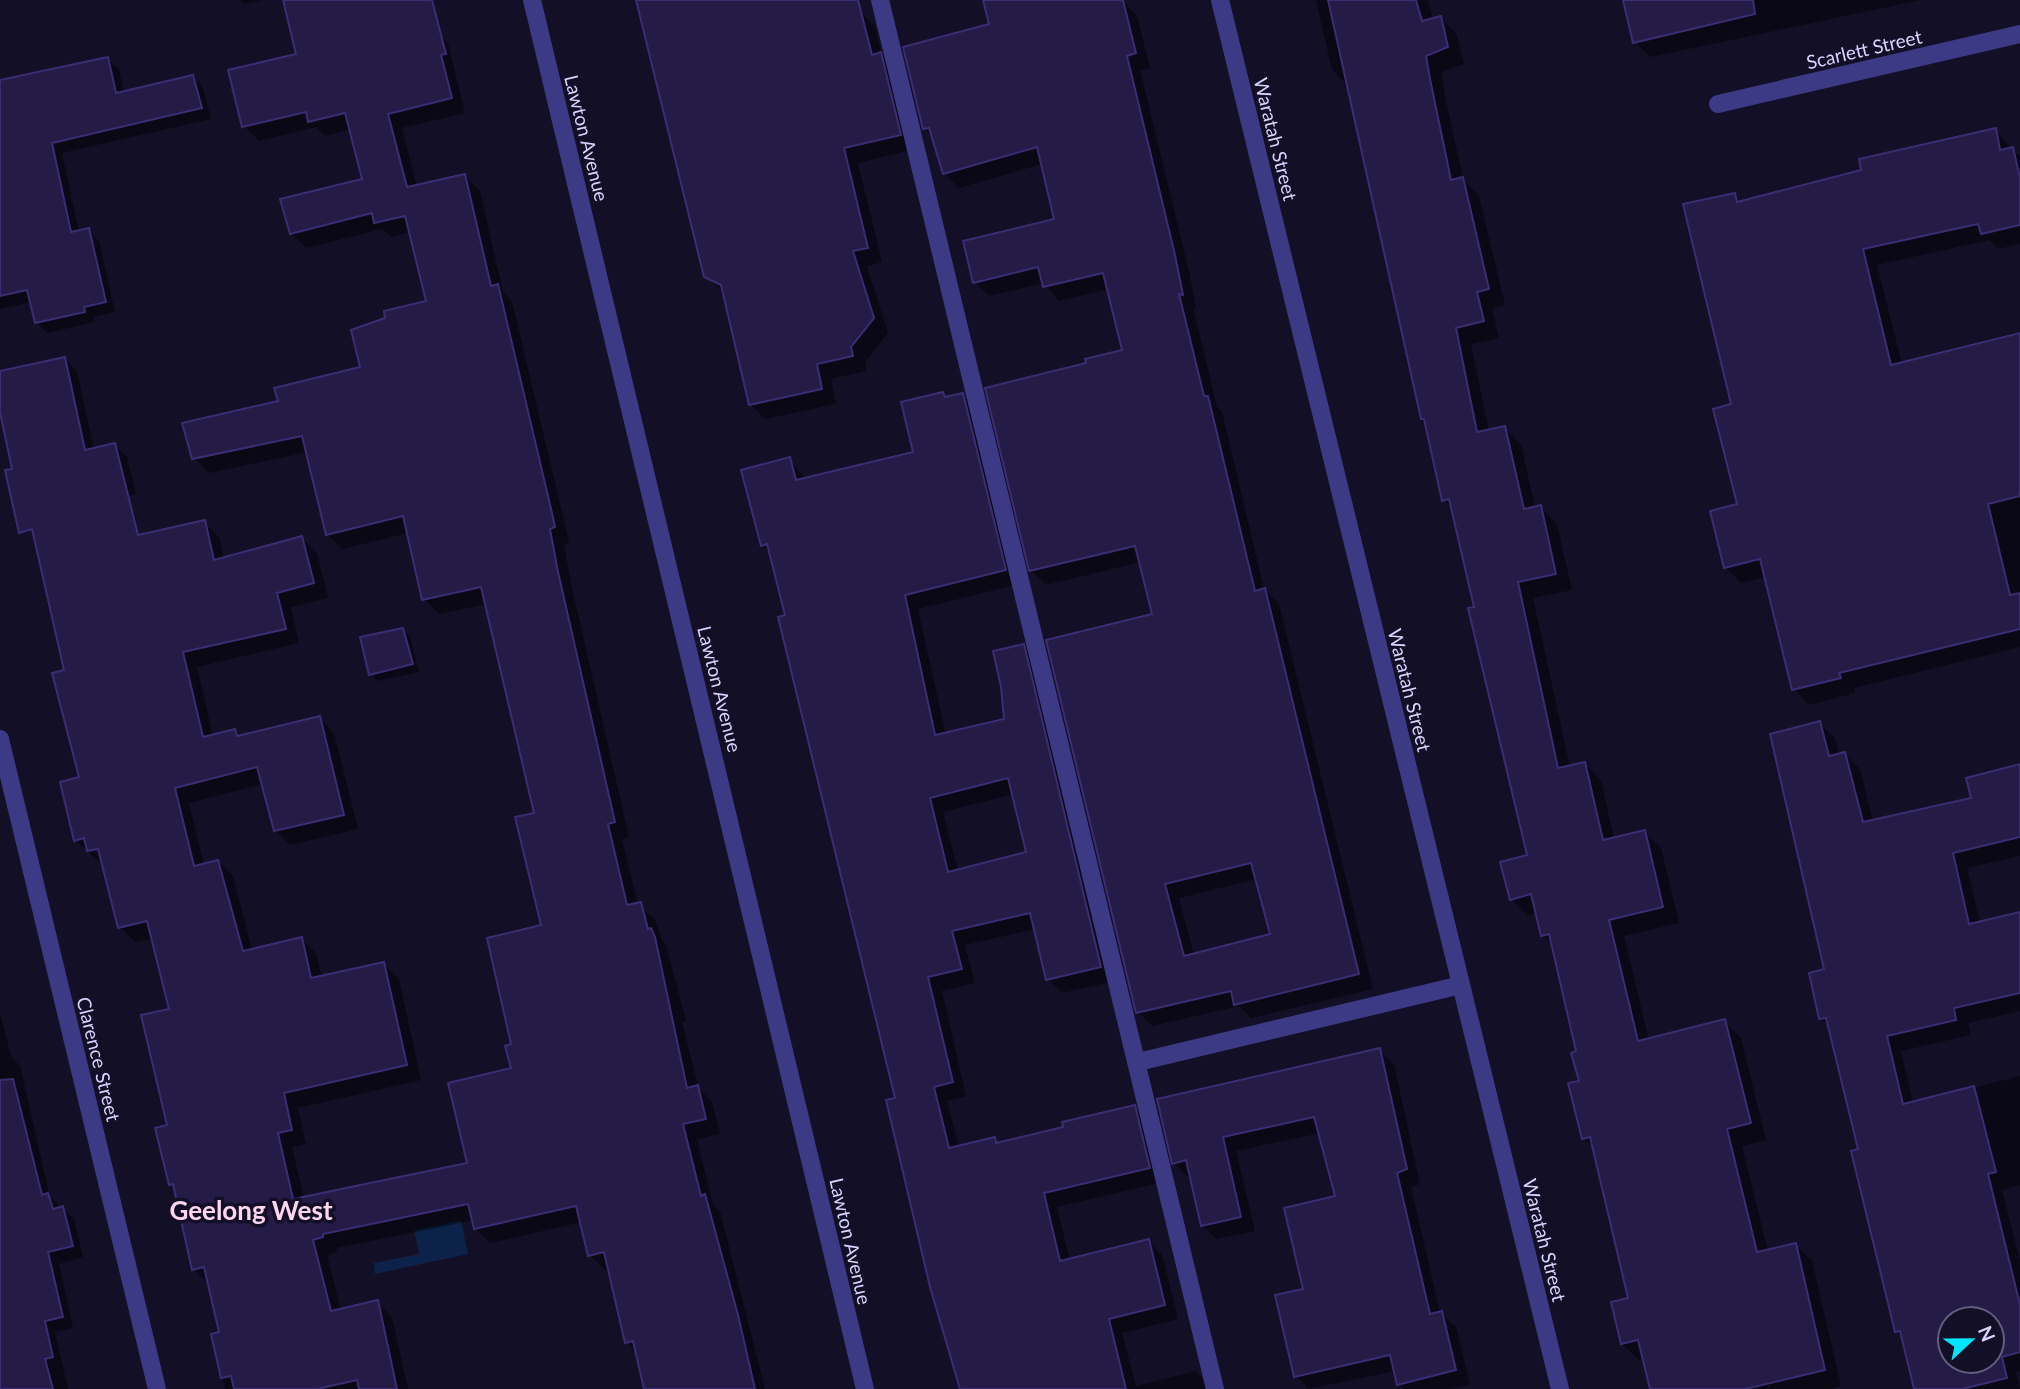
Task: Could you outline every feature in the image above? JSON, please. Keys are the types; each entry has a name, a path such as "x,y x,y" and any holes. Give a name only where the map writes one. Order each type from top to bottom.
{"street":[{"name":"Lawton Avenue","path":"532,0 865,1389"},
{"path":"880,0 1215,1389"},
{"name":"Waratah Street","path":"1220,0 1560,1389"},
{"name":"Scarlett Street","path":"1718,104 2020,34"},
{"name":"Clarence Street","path":"0,738 156,1389"},
{"path":"1138,1062 1461,985"}],"water":[{"path":"461,1220 468,1254 375,1274 374,1263 419,1254 414,1230"}],"building":[{"path":"283,0 432,0 446,54 441,55 452,98 388,114 407,187 465,174 491,286 498,284 555,527 550,529 558,572 615,822 608,824 627,905 641,902 648,929 651,928 655,937 687,1088 698,1085 706,1119 683,1124 701,1196 705,1194 738,1315 755,1389 644,1389 633,1341 625,1343 604,1252 588,1256 576,1206 474,1229 468,1204 323,1234 323,1237 313,1240 331,1311 378,1300 397,1389 359,1389 357,1380 317,1389 234,1389 231,1376 221,1378 211,1334 219,1332 204,1267 192,1270 173,1184 169,1185 155,1128 167,1125 141,1015 169,1009 147,921 118,928 98,849 87,851 84,838 74,841 60,782 79,777 52,673 64,670 32,529 19,533 5,470 12,469 0,412 0,371 65,357 85,450 115,443 138,535 205,520 214,560 302,536 314,583 277,593 286,629 183,652 203,737 235,729 237,736 320,716 344,815 274,831 257,767 175,788 194,866 218,860 243,951 302,937 311,978 384,962 407,1065 284,1093 292,1130 278,1133 293,1199 467,1163 448,1083 511,1068 505,1046 511,1044 487,938 541,925 515,817 534,813 481,587 422,600 403,516 326,535 302,436 192,459 182,423 278,401 274,388 360,367 351,330 385,318 384,311 426,301 405,216 374,223 372,213 290,234 280,199 362,179 345,113 308,122 306,112 242,127 228,70 296,54"},
{"path":"636,0 858,0 872,55 881,52 901,135 844,148 868,248 853,251 874,318 851,347 853,356 817,364 822,389 749,405 721,285 704,277"},
{"path":"983,0 1123,0 1136,53 1127,56 1175,255 1183,295 1179,294 1204,396 1208,396 1255,591 1265,588 1359,974 1234,1005 1231,991 1136,1013 1046,640 1152,614 1135,546 1029,571 985,388 1086,363 1085,359 1122,350 1103,273 1043,287 1038,267 973,283 963,241 1054,219 1037,147 943,174 929,128 923,129 903,47 989,24","holes":["1251,863 1270,934 1184,956 1165,884"]},
{"path":"1328,0 1416,0 1422,21 1441,16 1448,47 1426,56 1430,79 1451,180 1463,177 1489,289 1477,292 1484,321 1456,328 1477,432 1505,426 1524,509 1541,505 1556,574 1518,582 1558,768 1585,762 1603,840 1645,830 1663,907 1609,920 1638,1041 1725,1019 1751,1123 1727,1129 1757,1252 1796,1243 1825,1370 1745,1389 1650,1389 1638,1340 1621,1344 1611,1302 1628,1298 1590,1137 1582,1139 1568,1083 1579,1081 1571,1053 1576,1051 1549,934 1541,936 1531,894 1510,900 1500,862 1527,855 1468,608 1474,607 1449,499 1442,501 1424,419 1421,419"},
{"path":"1623,0 1753,0 1755,14 1633,43"},
{"path":"108,57 116,93 193,75 202,108 52,143 71,232 89,228 106,302 84,307 85,312 35,323 27,290 0,296 0,80"},
{"path":"1996,128 2000,150 2013,147 2020,178 2020,225 1981,234 1978,224 1863,249 1891,365 2020,333 2020,496 1988,504 2010,595 2020,593 2020,629 1839,673 1841,678 1792,690 1760,559 1724,568 1710,511 1737,504 1713,409 1731,404 1683,204 1735,193 1737,202 1861,170 1859,159"},
{"path":"943,392 945,397 963,393 1006,570 905,595 935,735 1004,719 1001,687 993,651 1024,644 1101,967 1046,980 1030,913 952,931 962,969 928,977 953,1082 934,1087 949,1148 995,1137 996,1143 1063,1127 1062,1122 1135,1105 1150,1168 1044,1193 1060,1261 1149,1239 1165,1305 1109,1319 1126,1389 960,1389 930,1287 886,1100 895,1098 778,617 785,615 767,544 761,546 741,470 790,457 796,480 913,452 901,402","holes":["1008,778 1026,852 948,872 930,798"]},
{"path":"403,628 413,664 369,675 360,637"},
{"path":"1820,721 1829,756 1845,752 1863,822 1971,798 1966,778 2020,764 2020,837 1953,853 1969,924 2020,912 2020,993 1954,1008 1956,1020 1887,1036 1903,1104 1974,1086 1996,1172 1988,1174 2020,1305 2020,1352 2006,1356 2006,1305 1936,1305 1936,1375 2006,1374 2007,1378 1962,1389 1914,1389 1900,1331 1895,1332 1851,1151 1858,1149 1826,1018 1819,1019 1809,973 1824,969 1770,734"},
{"path":"1380,1048 1407,1169 1397,1173 1430,1314 1442,1311 1456,1370 1397,1385 1390,1355 1294,1377 1275,1295 1303,1289 1284,1208 1335,1196 1314,1117 1223,1137 1241,1217 1201,1226 1186,1160 1172,1164 1157,1099"},
{"path":"13,1079 42,1195 48,1193 53,1209 63,1206 73,1246 48,1252 63,1317 45,1321 53,1357 45,1359 53,1389 0,1389 0,1080"}],"district":[{"name":"Geelong West","path":"251,1210"}]}
